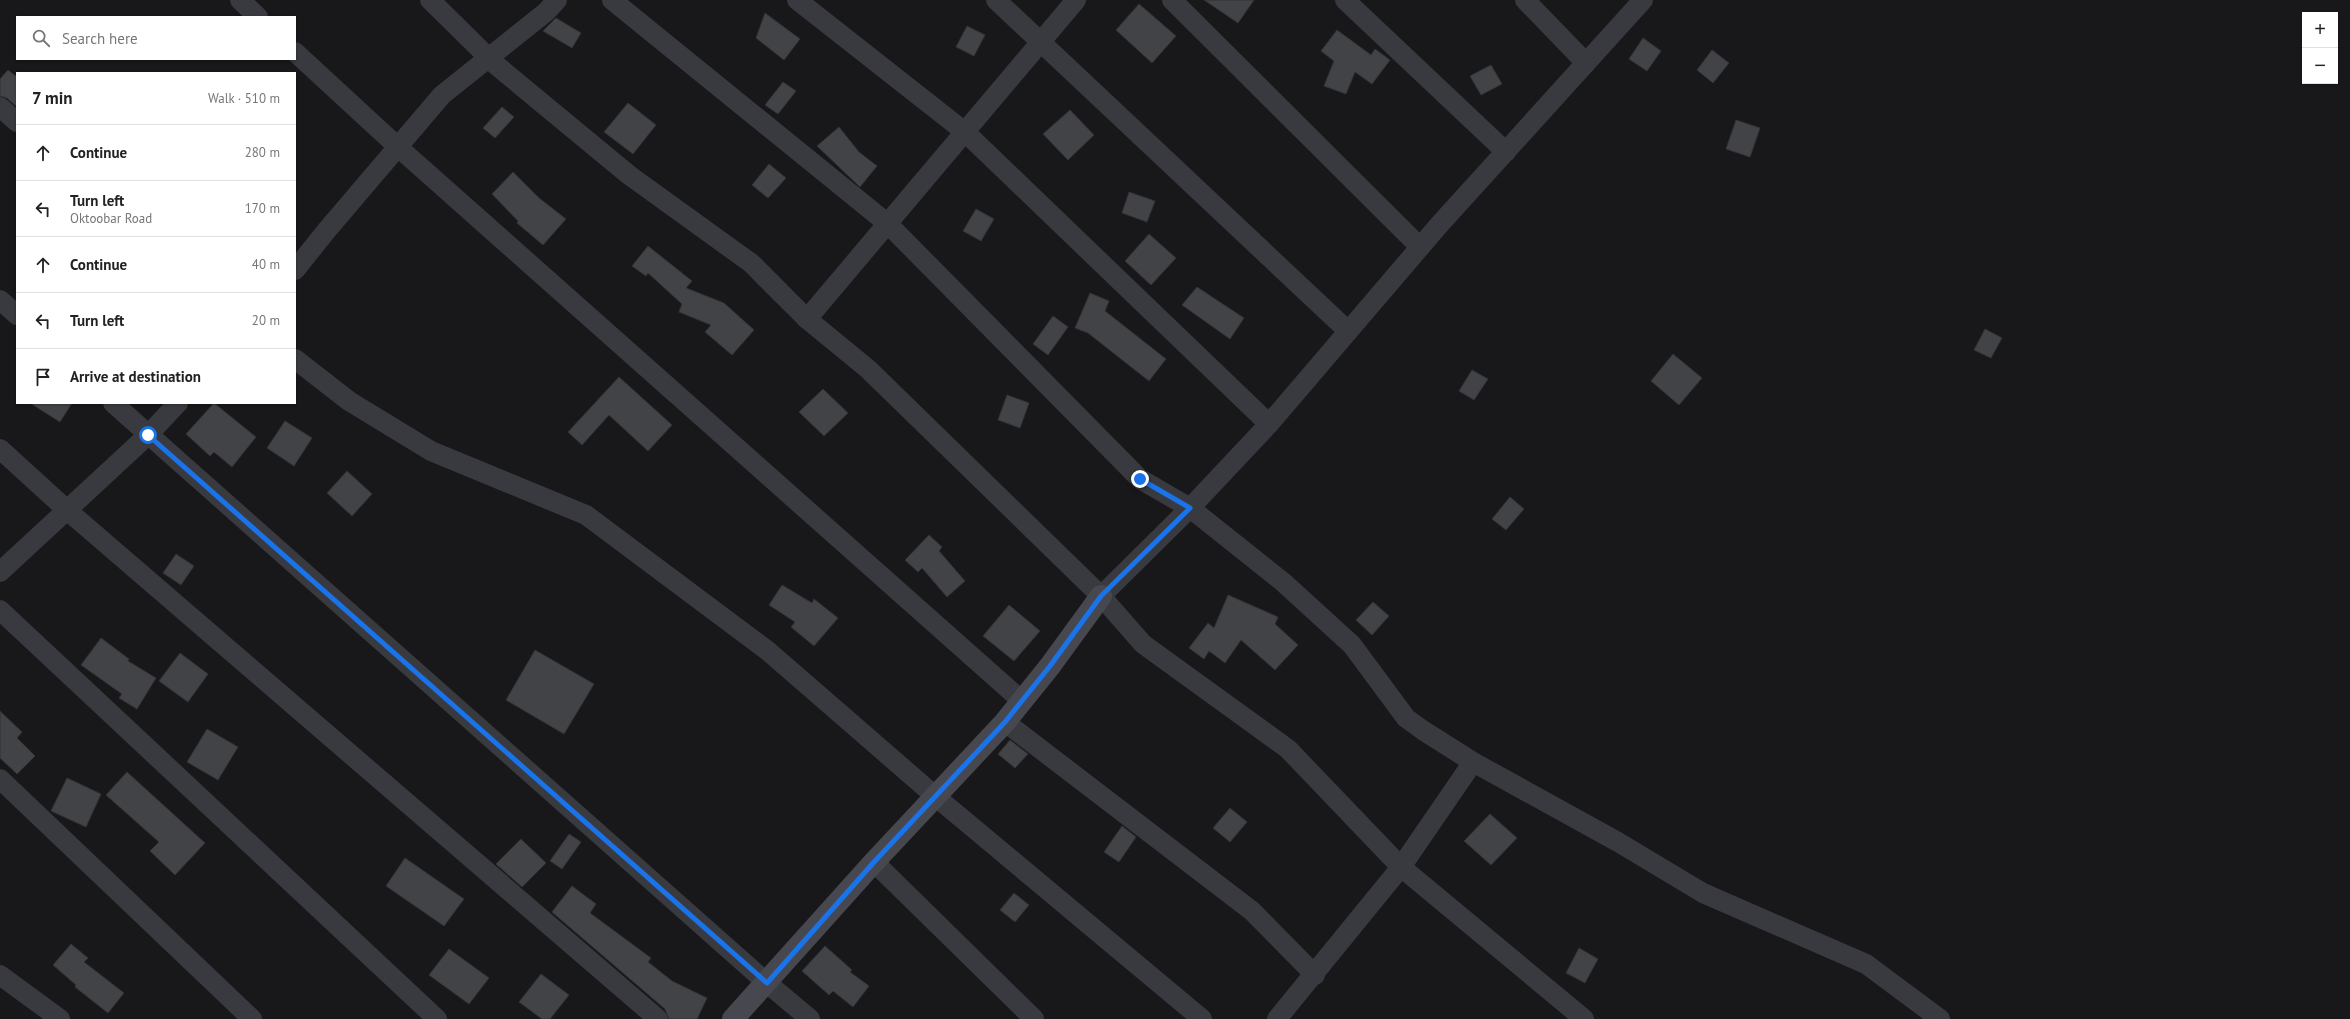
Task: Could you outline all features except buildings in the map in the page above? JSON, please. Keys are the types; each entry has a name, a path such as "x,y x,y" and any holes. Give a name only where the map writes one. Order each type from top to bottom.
{"street":[{"path":"240,0 257,16"},
{"path":"430,0 489,58 629,175 751,263 807,319 868,369 1101,596 1143,644 1288,749 1402,867 1584,1019"},
{"path":"296,269 442,95 546,12 557,0"},
{"path":"612,0 888,224 1140,479 1190,508 1283,582 1352,645 1406,718 1473,762 1611,839 1703,893 1866,964 1940,1019"},
{"path":"797,0 965,132 1269,424"},
{"path":"996,0 1042,41 1348,331"},
{"path":"807,319 1076,0"},
{"path":"1172,0 1420,247"},
{"path":"1345,0 1506,152"},
{"path":"1525,0 1586,63"},
{"path":"733,1019 767,983 874,862 1005,722 1101,596 1190,508 1269,424 1420,247 1643,0"},
{"path":"296,53 398,147 1022,701"},
{"path":"0,107 16,121"},
{"path":"0,300 16,314"},
{"path":"296,359 349,401 431,451 586,514 768,651 935,796 1202,1019"},
{"path":"114,404 767,983 810,1019"},
{"path":"0,572 68,511 148,435 177,404"},
{"path":"0,449 68,511 658,1019"},
{"path":"0,610 437,1019"},
{"path":"1005,722 1252,911 1315,975"},
{"path":"1277,1019 1315,975 1402,867 1473,762"},
{"path":"0,780 252,1019"},
{"path":"874,862 1034,1019"},
{"path":"0,975 60,1019"}],"route":[{"path":"148,435 767,983 874,862 1005,722 1050,666 1101,596 1190,508 1140,479"}]}
